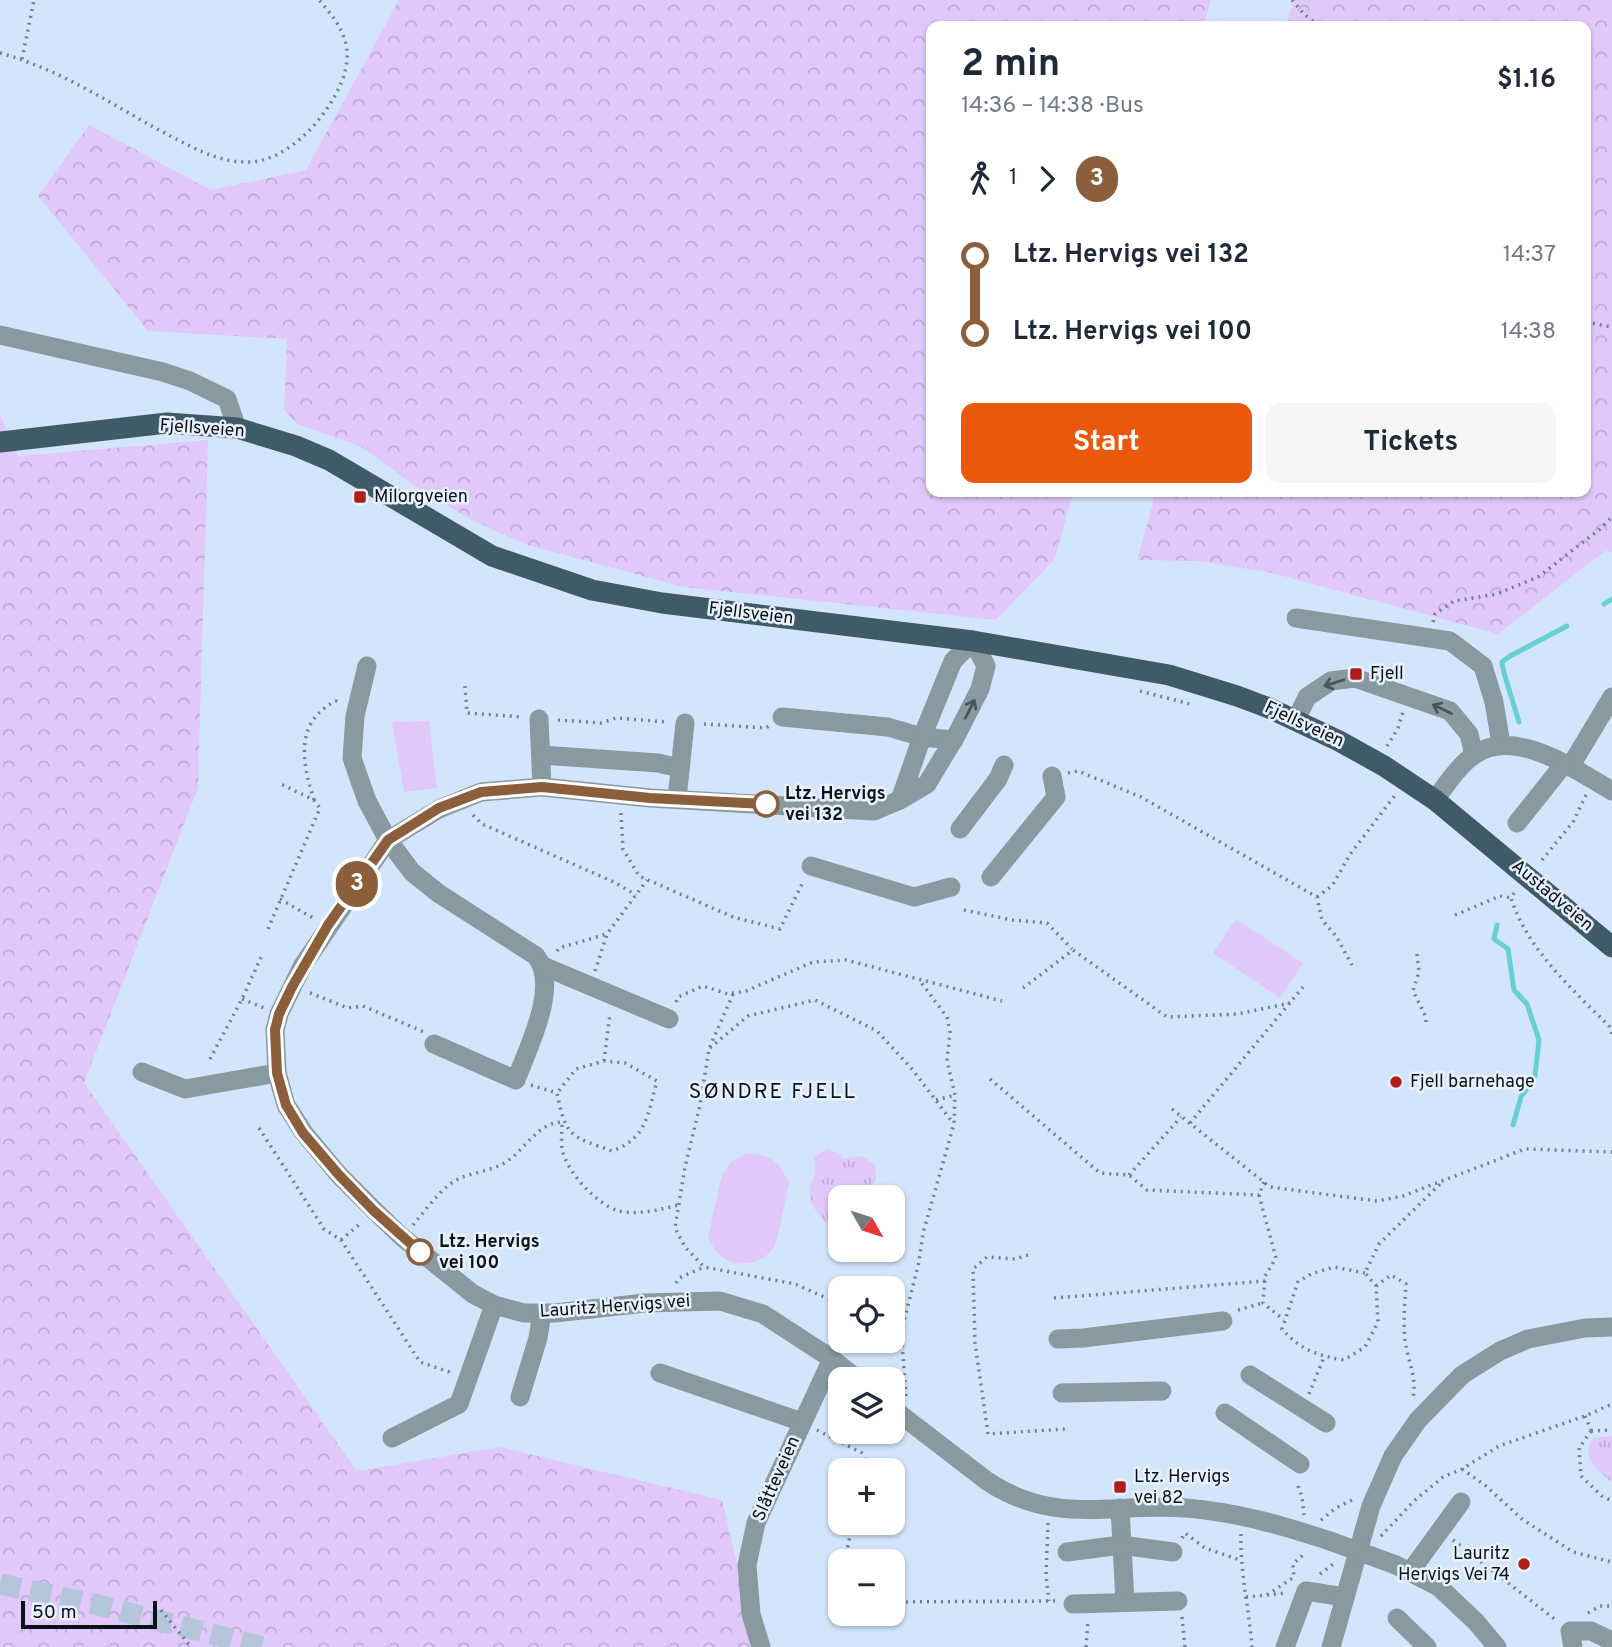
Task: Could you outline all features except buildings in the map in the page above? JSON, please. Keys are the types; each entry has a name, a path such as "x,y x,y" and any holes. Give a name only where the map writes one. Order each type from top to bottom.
{"main road":[{"name":"Fjellsveien","path":"0,442 167,423 237,428 296,446 329,460 492,556 592,590 662,603 973,641 1169,675 1237,696 1296,720 1384,766 1435,800 1492,846"},
{"name":"Austadveien","path":"1492,846 1612,947"}],"street":[{"path":"0,335 163,372 190,381 227,400 237,428"},
{"path":"1296,618 1450,641 1483,666 1494,702 1501,744"},
{"path":"900,800 953,661 973,641"},
{"name":"Lauritz Hervigs vei","path":"842,1367 762,1314 720,1301 645,1303 524,1313 494,1305 473,1294 374,1211 339,1175 293,1119 277,1073 275,1030 279,1014 292,987 328,925 388,840 439,808 481,792 542,787 620,795 874,811 927,784 954,740 980,689 986,666 973,641"},
{"path":"367,666 355,716 352,758 368,802 388,840 412,872 438,893 536,956 546,967 669,1019"},
{"path":"1296,720 1307,697 1331,681 1355,678 1450,711 1469,734 1474,755"},
{"path":"1517,823 1567,766 1612,697"},
{"path":"782,717 888,727 922,737 954,740"},
{"path":"539,719 542,787"},
{"path":"677,799 685,723"},
{"path":"1435,800 1474,755 1501,744 1544,753 1612,791"},
{"path":"541,755 658,762 680,768"},
{"path":"960,829 998,779 1004,765"},
{"path":"991,877 1056,797 1052,776"},
{"path":"811,866 914,897 951,887"},
{"path":"434,1044 516,1080 545,997 546,967"},
{"path":"142,1072 186,1089 277,1073"},
{"path":"392,1438 459,1404 494,1305"},
{"path":"520,1397 538,1338 542,1313"},
{"path":"1058,1339 1083,1338 1229,1316"},
{"path":"1331,1647 1371,1506 1393,1457 1425,1413 1462,1375 1500,1351 1528,1339 1585,1328 1612,1327"},
{"name":"Slåtteveien","path":"761,1647 751,1614 747,1565 755,1523 832,1359"},
{"path":"660,1373 802,1422"},
{"path":"1250,1375 1326,1423"},
{"path":"1062,1393 1162,1391"},
{"path":"1225,1413 1300,1464"},
{"path":"905,1417 987,1481 1035,1505 1061,1509 1182,1508 1241,1514 1306,1533 1403,1568 1439,1587 1476,1622 1497,1647"},
{"path":"1403,1568 1440,1530 1461,1502"},
{"path":"1120,1508 1125,1602"},
{"path":"1067,1552 1121,1545 1173,1552"},
{"path":"1285,1647 1305,1581 1345,1597"},
{"path":"1082,1603 1178,1601"},
{"path":"1397,1618 1427,1647"},
{"path":"1571,1639 1591,1631 1612,1641"}],"path":[{"path":"22,59 34,0"},
{"path":"0,53 22,59 56,74 195,149 247,163 268,158 304,137 340,86 349,53 337,24 319,0"},
{"path":"1292,0 1313,21"},
{"path":"1591,323 1612,327"},
{"path":"1429,636 1434,614 1454,601 1497,594 1538,577 1612,517"},
{"path":"465,686 467,713 601,723 616,718 766,728 782,717"},
{"path":"1138,691 1202,707"},
{"path":"1386,748 1398,728 1407,695"},
{"path":"313,800 305,770 303,747 312,723 325,706 337,701 355,716"},
{"path":"1052,776 1078,771 1141,797 1317,897 1322,919 1336,936 1352,965"},
{"path":"1542,860 1573,822 1593,780"},
{"path":"268,929 320,808 313,800 281,784"},
{"path":"1317,897 1332,886 1356,845 1397,793"},
{"path":"620,795 623,849 639,876 733,917 780,929 811,866"},
{"path":"459,801 482,824 614,882 636,895"},
{"path":"592,986 607,934 647,880"},
{"path":"1455,915 1500,896 1513,896 1518,920 1563,980 1609,1026 1612,1034"},
{"path":"279,899 328,925"},
{"path":"964,910 1012,920 1047,923 1073,950 1167,1017 1238,1014 1290,1003"},
{"path":"546,967 559,948 607,934"},
{"path":"1023,988 1073,950"},
{"path":"210,1059 263,953"},
{"path":"1417,954 1419,972 1413,991 1426,1017 1426,1026"},
{"path":"669,1019 678,997 704,986 728,995 746,991 813,962 846,960 1002,1001"},
{"path":"905,1317 919,1262 923,1233 954,1124 955,1095 947,1061 950,1032 947,1017 920,981"},
{"path":"292,987 348,1007 363,1006 422,1030 434,1044"},
{"path":"1190,1123 1303,987"},
{"path":"733,994 709,1049 675,1228 684,1247 704,1267 795,1284 828,1299"},
{"path":"604,1061 614,995"},
{"path":"709,1049 748,1016 815,1000 877,1031 912,1069 954,1124"},
{"path":"562,1122 574,1138 612,1152 627,1146 643,1129 657,1081 625,1063 604,1061 576,1069 557,1093 562,1122 562,1152 573,1173 597,1199 619,1210 653,1212 678,1205"},
{"path":"990,1079 1100,1173 1129,1175 1147,1190 1259,1195"},
{"path":"516,1080 557,1093"},
{"path":"936,1100 955,1095"},
{"path":"1172,1109 1270,1187 1377,1201 1404,1196 1525,1149 1612,1152"},
{"path":"1129,1175 1181,1116"},
{"path":"402,1237 447,1186 461,1176 482,1173 506,1161 549,1123 562,1122"},
{"path":"259,1128 324,1229 341,1241 420,1362 467,1378"},
{"path":"1365,1273 1379,1244 1443,1180"},
{"path":"1263,1303 1265,1276 1276,1258 1259,1195 1264,1182"},
{"path":"341,1241 374,1211"},
{"path":"1028,1255 1015,1259 987,1257 973,1269 975,1343 988,1434 1065,1429"},
{"path":"1334,1267 1365,1273 1376,1286 1378,1322 1365,1347 1344,1360 1316,1356 1282,1329 1298,1282 1311,1274 1334,1267"},
{"path":"1376,1286 1391,1276 1406,1284 1405,1341 1416,1387 1412,1398 1425,1413"},
{"path":"1054,1298 1265,1281"},
{"path":"1263,1303 1285,1321"},
{"path":"1229,1316 1263,1303"},
{"path":"1300,1407 1314,1387 1324,1357"},
{"path":"905,1371 905,1395"},
{"path":"1362,1539 1383,1535 1414,1501 1443,1477 1462,1469 1499,1446 1612,1404"},
{"path":"1584,1416 1591,1431"},
{"path":"802,1422 862,1453 865,1458"},
{"path":"1591,1431 1612,1430"},
{"path":"1591,1431 1579,1448 1581,1476 1602,1496 1612,1501"},
{"path":"1462,1469 1522,1518 1573,1552 1612,1562"},
{"path":"1298,1486 1303,1497 1308,1550 1293,1564 1305,1581"},
{"path":"1306,1533 1336,1508 1380,1487"},
{"path":"1241,1514 1240,1559 1252,1647"},
{"path":"1440,1530 1571,1639"},
{"path":"1173,1552 1185,1533 1205,1548 1240,1559"},
{"path":"1246,1597 1267,1595 1305,1581 1334,1562 1356,1559"},
{"path":"1267,1595 1305,1581"},
{"path":"1178,1601 1185,1647"},
{"path":"905,1602 1082,1603 1086,1647"},
{"path":"161,1610 191,1647"}],"green space":[{"path":"399,0 1211,0 1205,21 926,21 926,497 1072,497 1055,559 996,620 683,587 524,544 470,519 421,490 360,446 297,424 284,410 287,339 148,331 38,196 89,125 211,190 306,170"},
{"path":"1294,0 1612,0 1612,552 1605,551 1498,634 1272,573 1199,561 1137,560 1155,497 1591,497 1591,21 1288,21"},
{"path":"0,414 18,456 208,440 198,788 84,1083 357,1471 500,1447 722,1500 757,1647 0,1647"},
{"path":"429,721 437,788 404,792 392,722"},
{"path":"1236,919 1303,963 1280,998 1213,953"},
{"path":"826,1149 839,1153 843,1159 861,1156 875,1164 876,1178 872,1185 828,1185 828,1225 810,1198 815,1172 814,1158"},
{"path":"747,1153 773,1160 789,1182 774,1247 758,1260 738,1263 719,1255 708,1237 722,1174 732,1161"},
{"path":"1612,1436 1612,1482 1592,1463 1588,1451 1593,1438"}],"waterway":[{"path":"1604,604 1612,599"},
{"path":"1519,722 1502,662 1567,626"},
{"path":"1497,925 1494,939 1508,949 1514,990 1527,1004 1539,1040 1535,1076 1521,1097 1513,1125"}],"tunnel":[{"path":"0,1584 94,1604 263,1647"}],"bus line":[{"name":"3","path":"420,1252 374,1211 303,1133 286,1105 277,1073 275,1030 279,1014 303,965 328,925 388,840 439,808 481,792 542,787 650,798 766,804"}],"place":[{"name":"Milorgveien","path":"360,497"},
{"name":"Fjell","path":"1356,674"},
{"name":"Ltz. Hervigs vei 132","path":"766,804"},
{"name":"Fjell barnehage","path":"1396,1082"},
{"name":"Ltz. Hervigs vei 100","path":"420,1252"},
{"name":"Ltz. Hervigs vei 82","path":"1120,1487"},
{"name":"Lauritz Hervigs Vei 74","path":"1524,1564"}],"district":[{"name":"SØNDRE FJELL","path":"773,1092"}]}
